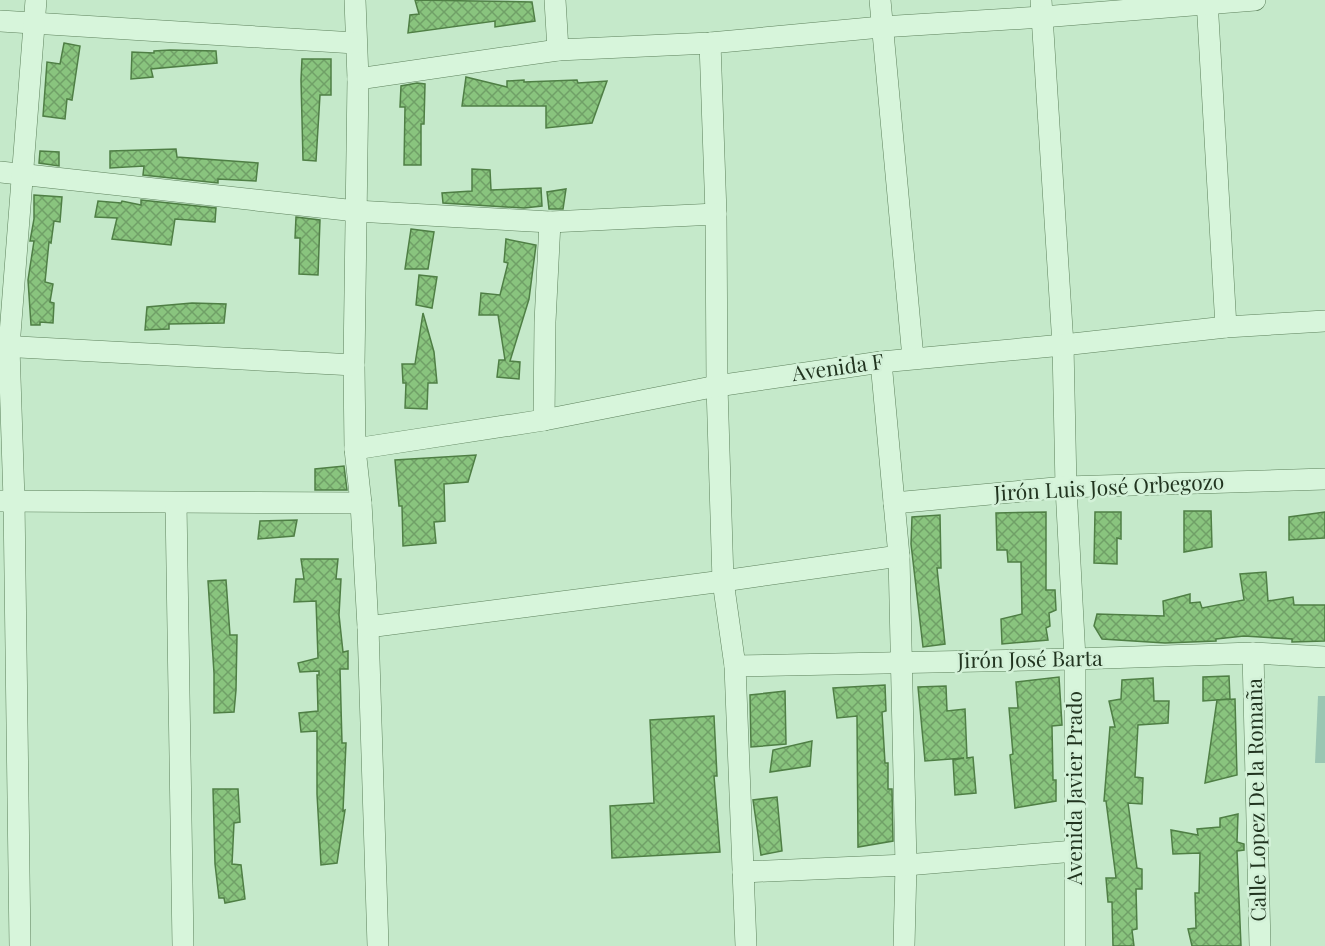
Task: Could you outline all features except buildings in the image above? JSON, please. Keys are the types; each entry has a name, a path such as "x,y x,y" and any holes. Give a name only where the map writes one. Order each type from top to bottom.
{"street":[{"path":"20,946 4,346 22,174 36,0"},
{"path":"355,0 358,79 355,449 361,503 368,627 378,946"},
{"path":"555,0 558,50"},
{"path":"880,0 913,358"},
{"path":"358,79 558,50 710,43 1041,9 1255,0"},
{"path":"1207,2 1226,327"},
{"name":"Avenida Javier Prado","path":"1041,9 1063,345 1066,487 1075,659 1075,946"},
{"path":"0,21 356,43"},
{"path":"710,43 716,214 717,386 723,581 735,666 746,946"},
{"path":"0,172 356,212 549,222 716,214"},
{"path":"544,420 549,222"},
{"name":"Avenida F","path":"355,449 544,420 717,386 881,362 1226,327 1325,321"},
{"path":"4,346 354,365"},
{"path":"881,362 899,556 906,865 904,946"},
{"name":"Jirón Luis José Orbegozo","path":"894,503 1066,487 1325,479"},
{"path":"7,501 361,503"},
{"path":"176,503 183,946"},
{"path":"368,627 899,556"},
{"name":"Jirón José Barta","path":"735,666 1253,653 1325,657"},
{"name":"Calle Lopez De la Romaña","path":"1253,653 1260,946"},
{"path":"742,872 906,865 1074,851"}],"green space":[{"path":"1318,696 1325,696 1325,763 1315,763"}]}
